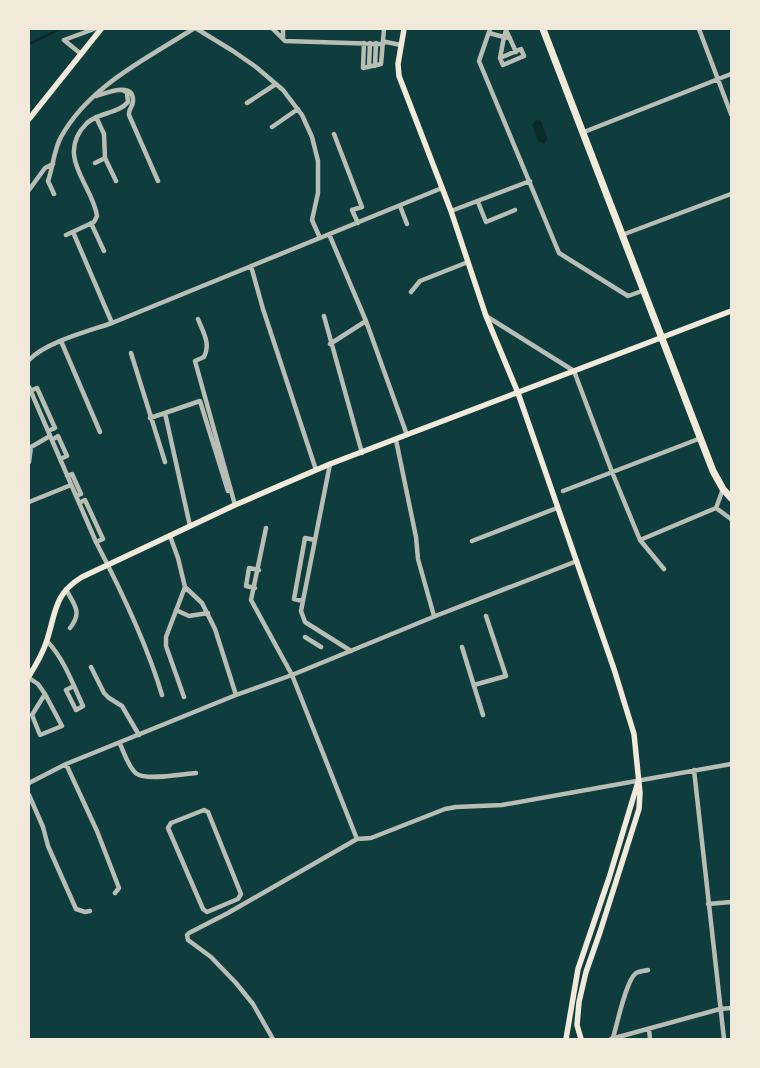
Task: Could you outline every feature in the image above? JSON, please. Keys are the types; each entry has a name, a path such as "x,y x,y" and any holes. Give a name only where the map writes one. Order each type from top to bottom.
{"main road":[{"path":"29,119 101,29"},
{"path":"404,29 398,64 399,76 451,211 486,316 518,393 614,669 634,734 640,793 639,809 586,972 579,1002 577,1025 581,1039"},
{"path":"543,30 584,132 642,291 713,471 723,489 731,498"},
{"path":"29,675 47,641 53,615 66,589 82,577 235,505 330,464 731,311"},
{"path":"566,1039 578,969 609,879 639,780"}],"street":[{"path":"81,54 64,40 94,29"},
{"path":"54,194 48,181 60,139 74,118 107,85 193,29"},
{"path":"197,29 233,50 276,84 298,109 310,130 318,161 318,193 312,220 320,238"},
{"path":"274,29 285,41 376,44 386,42 401,45"},
{"path":"283,29 283,38"},
{"path":"364,43 363,68 381,64 384,29"},
{"path":"543,30 551,29"},
{"path":"699,29 731,114"},
{"path":"500,58 516,52 521,49 524,56 503,65 500,58 506,30 516,52"},
{"path":"504,37 490,31 479,61 559,253 628,296 642,291"},
{"path":"370,43 372,66"},
{"path":"372,66 376,44"},
{"path":"584,132 731,74"},
{"path":"247,103 276,84"},
{"path":"95,96 118,90 126,90 132,95 133,101 129,109 129,115 158,181"},
{"path":"66,235 96,219 97,213 76,167 75,152 77,141 83,128 96,117 126,104 128,99 127,93 123,90 118,90"},
{"path":"272,127 298,109"},
{"path":"96,117 104,134 105,158 116,181"},
{"path":"334,134 362,207 352,210 358,223"},
{"path":"95,163 105,158"},
{"path":"29,190 45,168 53,164"},
{"path":"451,211 530,181"},
{"path":"29,360 34,355 61,341 112,323 442,188"},
{"path":"622,236 731,194"},
{"path":"478,202 486,222 515,210"},
{"path":"400,206 407,224"},
{"path":"91,223 104,251"},
{"path":"73,232 112,323"},
{"path":"329,234 366,321 407,435"},
{"path":"411,292 420,281 468,262"},
{"path":"251,266 263,309 316,470"},
{"path":"324,316 330,344 362,453"},
{"path":"486,316 574,370 640,540 664,569"},
{"path":"198,319 207,343 207,352 204,358 195,361 235,505"},
{"path":"330,344 366,321"},
{"path":"61,341 100,432"},
{"path":"131,353 165,462"},
{"path":"29,462 30,448 50,436 55,428 37,388 30,389"},
{"path":"150,418 200,401 228,492"},
{"path":"165,413 190,526"},
{"path":"50,436 58,436 67,456 60,459"},
{"path":"50,436 79,503 85,500 103,539 96,542 144,645 162,695"},
{"path":"563,491 701,438"},
{"path":"396,440 416,537 418,559 434,616"},
{"path":"330,464 301,611 303,619 351,651"},
{"path":"68,476 72,474 81,494 76,496"},
{"path":"29,502 71,485"},
{"path":"640,540 716,508 723,489"},
{"path":"472,541 557,508"},
{"path":"716,508 731,519"},
{"path":"266,528 259,570 252,596 253,605 292,675 357,840"},
{"path":"170,536 185,587 202,603 215,629 236,696"},
{"path":"303,601 294,599 305,538 315,540"},
{"path":"29,783 66,764 292,675 434,616 577,561"},
{"path":"255,588 246,586 249,568 259,570"},
{"path":"184,697 166,646 166,637 185,587"},
{"path":"66,589 77,613 76,620 70,628"},
{"path":"176,610 189,616 208,613"},
{"path":"474,685 506,676 486,616"},
{"path":"313,642 320,631"},
{"path":"305,637 321,647"},
{"path":"47,641 57,652 74,686 83,706 76,710 66,690 74,686"},
{"path":"462,647 483,715"},
{"path":"91,667 105,695 122,706 139,735"},
{"path":"29,675 45,694 62,726 40,735 32,715 45,694"},
{"path":"120,744 131,767 137,774 146,777 196,773"},
{"path":"66,764 97,831 119,888 115,894"},
{"path":"272,1039 253,1004 211,957 188,940 187,935 189,933 357,840 371,838 445,809 456,806 502,805 731,764"},
{"path":"694,770 724,1039"},
{"path":"29,795 43,827 48,846 76,909 85,912 90,911"},
{"path":"206,912 238,899 241,894 208,812 204,810 171,823 168,828 206,912 209,923"},
{"path":"708,904 731,902"},
{"path":"612,1039 626,992 632,979 638,972 648,970"},
{"path":"612,1039 731,1008"},
{"path":"649,1029 650,1039"}],"water":[{"path":"536,120 541,121 547,138 544,144 538,141 532,125"}],"waterway":[{"path":"29,44 60,29"}]}
